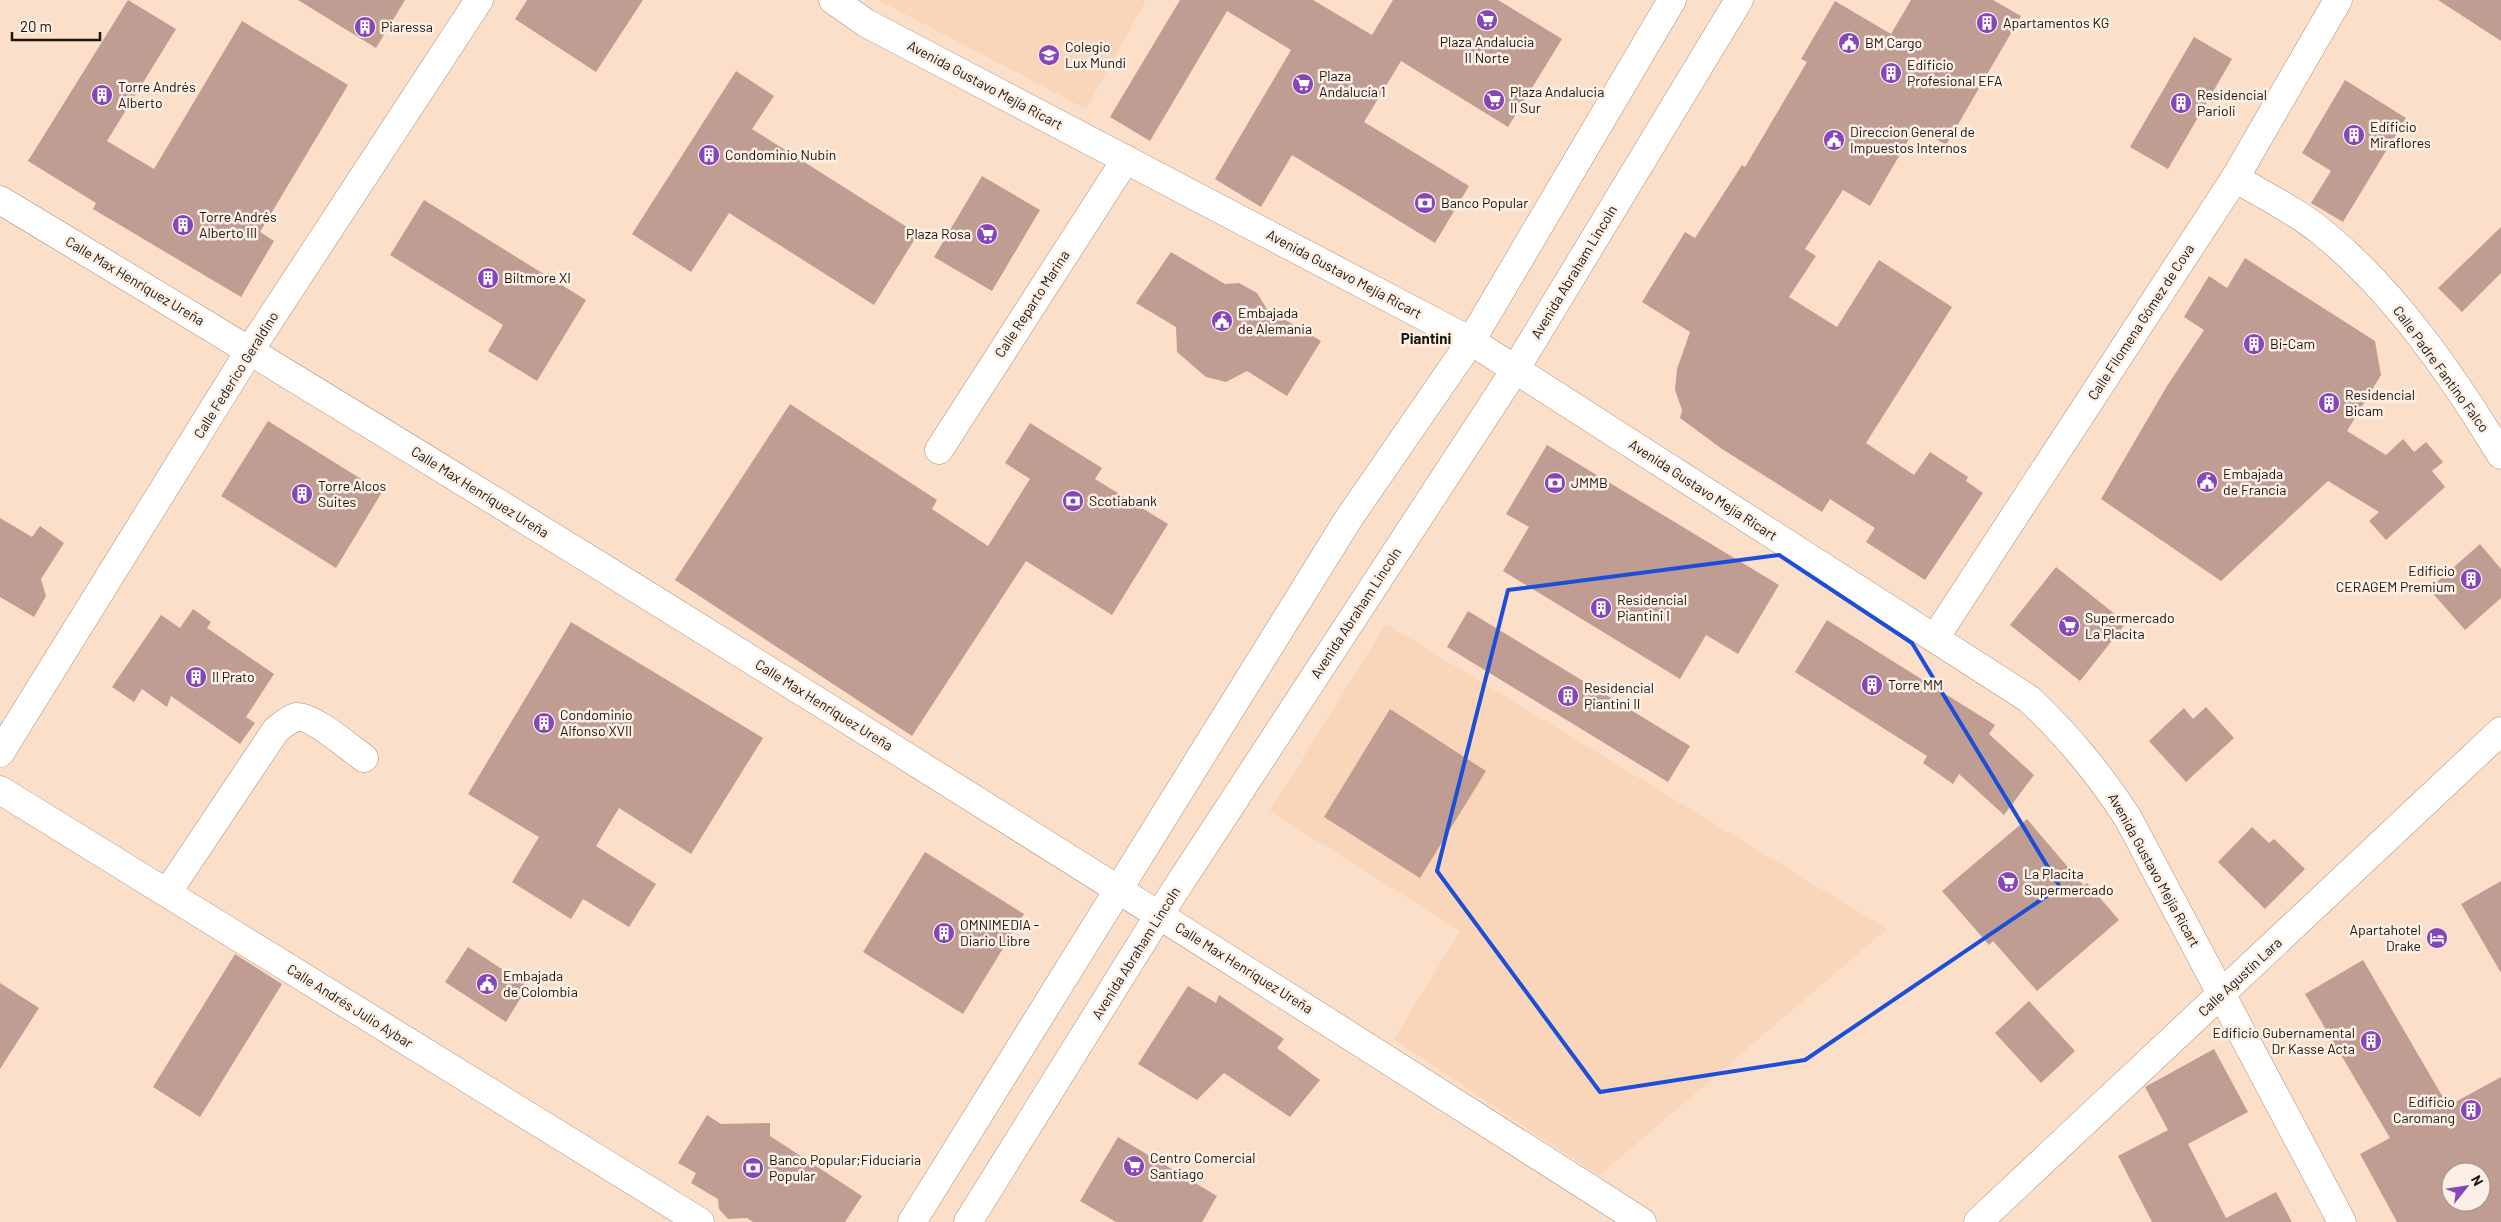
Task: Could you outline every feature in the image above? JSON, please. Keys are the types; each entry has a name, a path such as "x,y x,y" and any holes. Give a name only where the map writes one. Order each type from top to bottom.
{"street":[{"name":"Calle Federico Geraldino","path":"0,753 250,350 479,0"},
{"name":"Avenida Gustavo Mejía Ricart","path":"833,0 866,23 1471,341 2028,699 2067,735 2100,776 2128,818 2342,1222"},
{"path":"912,1222 1349,518 1471,341 1672,0"},
{"name":"Avenida Abraham Lincoln","path":"968,1222 1159,914 1515,370 1739,0"},
{"name":"Calle Filomena Gómez de Cova","path":"1935,638 2235,178 2338,0"},
{"name":"Calle Reparto Marina","path":"939,450 1126,159"},
{"name":"Calle Padre Fantino Falco","path":"2235,178 2322,231 2356,263 2399,310 2436,358 2501,455"},
{"name":"Calle Max Henríquez Ureña","path":"0,200 250,350 1120,888 1642,1222"},
{"path":"167,893 276,730 286,722 297,717 311,721 364,758"},
{"name":"Calle Agustín Lara","path":"1978,1222 2222,995 2501,731"},
{"name":"Calle Andrés Julio Aybar","path":"0,790 700,1222"}],"highlighted area":[{"path":"1779,555 1912,643 2060,887 1805,1060 1600,1092 1437,871 1508,590"}],"shaded area":[{"name":"Colegio Lux Mundi","path":"878,0 1146,0 1086,109"},
{"path":"1386,624 1887,929 1599,1176 1394,1039 1460,931 1270,811"}],"building":[{"path":"128,0 176,29 107,141 154,169 242,21 348,85 260,232 274,241 241,297 93,209 96,203 28,161"},
{"name":"Piaressa","path":"298,0 405,0 376,48"},
{"path":"527,0 643,0 596,72 515,19"},
{"path":"1180,0 1313,0 1372,35 1393,0 1498,0 1562,39 1508,127 1401,61 1364,122 1469,186 1435,243 1292,155 1261,207 1215,179 1291,50 1227,11 1150,141 1110,117"},
{"path":"1911,0 1993,0 2021,16 1946,145 1916,127 1870,206 1843,190 1805,249 1816,256 1789,297 1837,327 1879,260 1952,307 1866,443 1914,475 1930,452 1968,477 1966,481 1983,493 1925,580 1866,542 1875,528 1830,499 1822,512 1722,449 1680,418 1682,410 1675,390 1677,369 1690,332 1642,302 1685,232 1695,238 1742,165 1745,167 1807,62 1801,59 1835,1 1891,34"},
{"path":"2438,0 2501,0 2501,41"},
{"name":"Residencial Parioli","path":"2194,37 2232,59 2168,169 2130,147"},
{"path":"736,71 774,96 752,129 918,234 874,305 729,213 691,272 632,234"},
{"name":"Edificio Miraflores","path":"2345,80 2406,118 2343,222 2311,203 2331,171 2302,153"},
{"name":"Plaza Rosa","path":"982,176 1040,210 992,291 934,257"},
{"name":"Biltmore XI","path":"424,200 586,300 537,381 488,351 503,325 390,255"},
{"path":"2501,227 2501,273 2462,312 2438,288"},
{"path":"1171,252 1225,284 1239,283 1257,293 1267,309 1321,341 1287,396 1247,371 1226,382 1206,377 1177,352 1176,327 1136,303"},
{"path":"2245,258 2375,341 2381,375 2347,431 2386,455 2403,439 2414,452 2426,442 2443,462 2432,471 2445,487 2386,540 2369,521 2379,512 2328,481 2221,581 2101,499 2167,386 2204,330 2184,317 2209,276 2227,288"},
{"path":"790,404 937,500 932,509 988,546 1030,479 1005,463 1030,423 1102,468 1095,479 1168,524 1112,615 1026,561 912,736 675,580"},
{"name":"Torre Alcos Suites","path":"268,421 382,492 336,568 221,496"},
{"path":"1547,445 1779,585 1738,654 1706,635 1680,679 1503,571 1529,527 1506,514"},
{"path":"0,518 32,537 40,526 64,543 41,579 46,596 34,617 0,597"},
{"name":"Edificio CERAGEM Premium","path":"2480,544 2501,569 2501,598 2465,630 2429,589"},
{"path":"2056,567 2126,623 2080,681 2010,625"},
{"name":"Il Prato","path":"193,609 211,622 207,628 274,674 246,717 255,723 240,744 171,696 167,707 142,689 134,702 112,687 161,615 180,628"},
{"name":"Residencial Piantini II","path":"1468,611 1690,746 1668,782 1447,647"},
{"path":"1827,620 1995,725 1989,734 2034,775 2004,815 1959,774 1953,784 1923,763 1927,756 1795,672"},
{"path":"571,622 763,738 691,854 619,808 596,846 656,884 629,927 583,899 571,919 512,882 539,837 468,794"},
{"path":"2206,707 2234,738 2186,782 2149,741 2184,708 2193,719"},
{"path":"1390,709 1486,771 1420,878 1324,817"},
{"path":"2027,819 2084,886 2087,883 2119,920 2037,991 1993,941 1989,945 1942,891"},
{"path":"2252,827 2269,843 2274,839 2305,869 2265,909 2218,862"},
{"name":"OMNIMEDIA - Diario Libre","path":"925,852 1024,914 963,1014 863,952"},
{"path":"2501,881 2501,973 2461,904"},
{"name":"Embajada de Colombia","path":"468,947 528,986 506,1022 445,982"},
{"path":"235,954 282,984 200,1117 153,1087"},
{"path":"2363,960 2448,1106 2501,1077 2501,1222 2397,1222 2360,1154 2390,1138 2305,994"},
{"path":"0,983 39,1008 0,1069"},
{"path":"1188,986 1216,1003 1219,995 1284,1039 1277,1048 1320,1080 1290,1117 1224,1073 1197,1100 1138,1064"},
{"path":"2029,1001 2075,1051 2041,1083 1995,1033"},
{"path":"2214,1049 2248,1112 2188,1144 2226,1218 2276,1192 2292,1222 2152,1222 2118,1156 2168,1130 2145,1087"},
{"name":"Banco Popular;Fiduciaria Popular","path":"707,1115 721,1124 770,1123 770,1136 862,1196 845,1222 753,1222 747,1218 728,1219 719,1209 718,1199 691,1183 696,1173 678,1163"},
{"name":"Centro Comercial Santiago","path":"1118,1137 1217,1196 1202,1222 1116,1222 1080,1201"}],"place":[{"name":"Plaza Andalucia II Norte","path":"1487,20"},
{"name":"Apartamentos KG","path":"1987,23"},
{"name":"Piaressa","path":"365,27"},
{"name":"BM Cargo","path":"1849,43"},
{"name":"Colegio Lux Mundi","path":"1049,55"},
{"name":"Edificio Profesional EFA","path":"1891,73"},
{"name":"Plaza Andalucía 1","path":"1303,84"},
{"name":"Torre Andrés Alberto","path":"102,95"},
{"name":"Plaza Andalucia II Sur","path":"1494,100"},
{"name":"Residencial Parioli","path":"2181,103"},
{"name":"Edificio Miraflores","path":"2354,135"},
{"name":"Direccion General de Impuestos Internos","path":"1834,140"},
{"name":"Condominio Nubin","path":"709,155"},
{"name":"Banco Popular","path":"1425,203"},
{"name":"Torre Andrés Alberto III","path":"183,225"},
{"name":"Plaza Rosa","path":"987,234"},
{"name":"Biltmore XI","path":"488,278"},
{"name":"Embajada de Alemania","path":"1222,321"},
{"name":"Bi-Cam","path":"2254,344"},
{"name":"Residencial Bicam","path":"2329,403"},
{"name":"Embajada de Francia","path":"2207,482"},
{"name":"JMMB","path":"1555,483"},
{"name":"Torre Alcos Suites","path":"302,494"},
{"name":"Scotiabank","path":"1073,501"},
{"name":"Edificio CERAGEM Premium","path":"2471,579"},
{"name":"Residencial Piantini I","path":"1601,608"},
{"name":"Supermercado La Placita","path":"2069,626"},
{"name":"Il Prato","path":"196,677"},
{"name":"Torre MM","path":"1872,685"},
{"name":"Residencial Piantini II","path":"1568,696"},
{"name":"Condominio Alfonso XVII","path":"544,723"},
{"name":"La Placita Supermercado","path":"2008,882"},
{"name":"OMNIMEDIA - Diario Libre","path":"944,933"},
{"name":"Apartahotel Drake","path":"2437,938"},
{"name":"Embajada de Colombia","path":"487,984"},
{"name":"Edificio Gubernamental Dr Kasse Acta","path":"2371,1041"},
{"name":"Edificio Caromang","path":"2471,1110"},
{"name":"Centro Comercial Santiago","path":"1134,1166"},
{"name":"Banco Popular;Fiduciaria Popular","path":"753,1168"}],"district":[{"name":"Piantini","path":"1426,339"}]}
